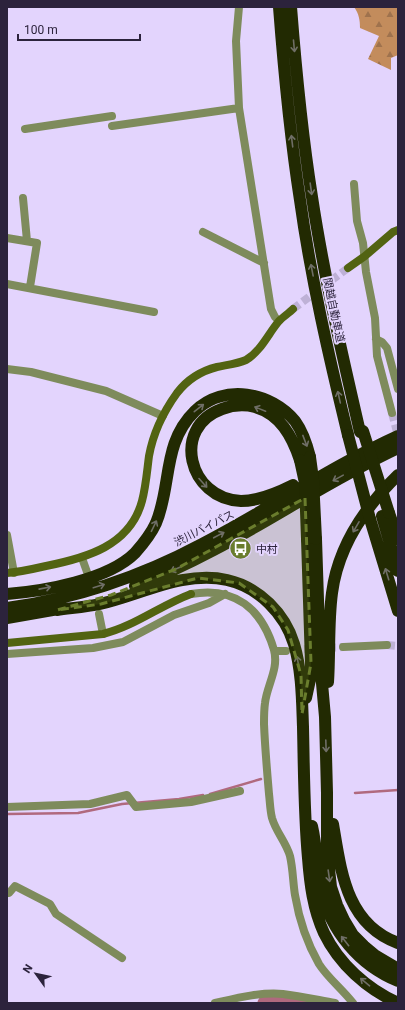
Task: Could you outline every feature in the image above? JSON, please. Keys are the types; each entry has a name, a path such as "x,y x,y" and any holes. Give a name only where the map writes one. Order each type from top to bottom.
{"highway":[{"name":"関越自動車道","path":"279,7 286,92 300,201 320,309 380,516 398,571"},
{"name":"関越自動車道","path":"291,7 312,197 321,254 353,402 357,433"},
{"path":"7,594 45,588 92,577 122,563 133,554 150,534 156,523 164,493 173,445 187,420 196,409 209,401 222,396 243,394 263,398 275,404 285,412 295,422 302,433 305,458 304,483 311,539 325,717 327,857 331,888 344,920 353,935 376,956 398,969"},
{"path":"305,458 278,420 259,408 240,405 217,411 203,420 197,428 191,451 194,470 200,480 218,495 241,501 252,500 279,492 346,457 398,436"},
{"name":"渋川バイパス","path":"7,608 47,601 105,585 169,560 238,525 350,460 398,436"},
{"name":"渋川バイパス","path":"7,618 57,610 111,595 176,569 238,537 353,470 398,448"},
{"path":"325,717 330,660 332,593 337,571 348,542 362,517 374,500 398,475"},
{"name":"関越自動車道","path":"380,516 398,611"},
{"path":"380,516 398,539"},
{"path":"302,714 309,687 311,663 311,539"},
{"path":"57,610 101,604 165,585 198,578 226,579 239,583 251,590 273,607 282,618 294,644 300,676 307,846 312,896 317,915 333,948 344,962 357,976 371,987 398,1003"},
{"path":"327,793 342,876 349,894 365,921 376,932 398,943"},
{"path":"304,794 314,837 321,890 334,925 343,940 365,962 388,977 398,981"}],"street":[{"path":"239,7 236,41 239,108 271,309 279,321"},
{"path":"112,126 239,108"},
{"path":"26,129 112,116"},
{"path":"354,184 357,221 365,256 366,272 375,318 377,356 392,413"},
{"path":"23,198 26,241"},
{"path":"348,268 365,256 393,232 398,230"},
{"path":"203,232 264,263"},
{"path":"7,238 37,243 30,288"},
{"path":"7,284 154,312"},
{"path":"7,535 11,573 82,558 101,550 120,538 136,518 142,503 155,434 163,416 177,393 187,382 203,372 246,359 256,351 279,321 293,309"},
{"path":"376,340 382,342 387,348 398,389"},
{"path":"7,369 31,372 106,391 163,416"},
{"path":"82,558 87,572"},
{"path":"7,643 104,634 115,631 178,599 202,592 225,594 245,603 255,611 264,624 275,651 273,676 265,707 264,729 269,808 276,829 288,848 297,908 306,937 320,964 353,1003"},
{"path":"7,654 93,648 123,642 174,615 209,603 225,594"},
{"path":"99,614 104,634"},
{"path":"343,647 387,646"},
{"path":"275,651 286,651"},
{"path":"7,807 90,804 127,795 136,807 191,802 240,791"},
{"path":"7,892 9,893 15,886 50,904 56,914 122,958"},
{"path":"215,1003 237,998 282,994 335,1003"}],"highlighted area":[{"path":"305,498 311,663 302,714 301,675 288,630 273,607 239,583 198,578 101,604 57,610 111,595 176,569"}],"green space":[{"path":"354,7 398,8 398,55 391,58 391,70 368,59 379,36 360,28 359,17"}],"waterway":[{"path":"210,794 261,779"},
{"path":"355,793 398,790"},
{"path":"7,814 78,813 122,804 179,799 203,795"},
{"path":"265,1003 280,1001 301,1003"}],"tunnel":[{"path":"293,309 348,268"},
{"path":"392,413 398,436"},
{"path":"387,645 398,646"},
{"path":"292,650 343,647"}],"place":[{"name":"中村","path":"240,549"}]}
